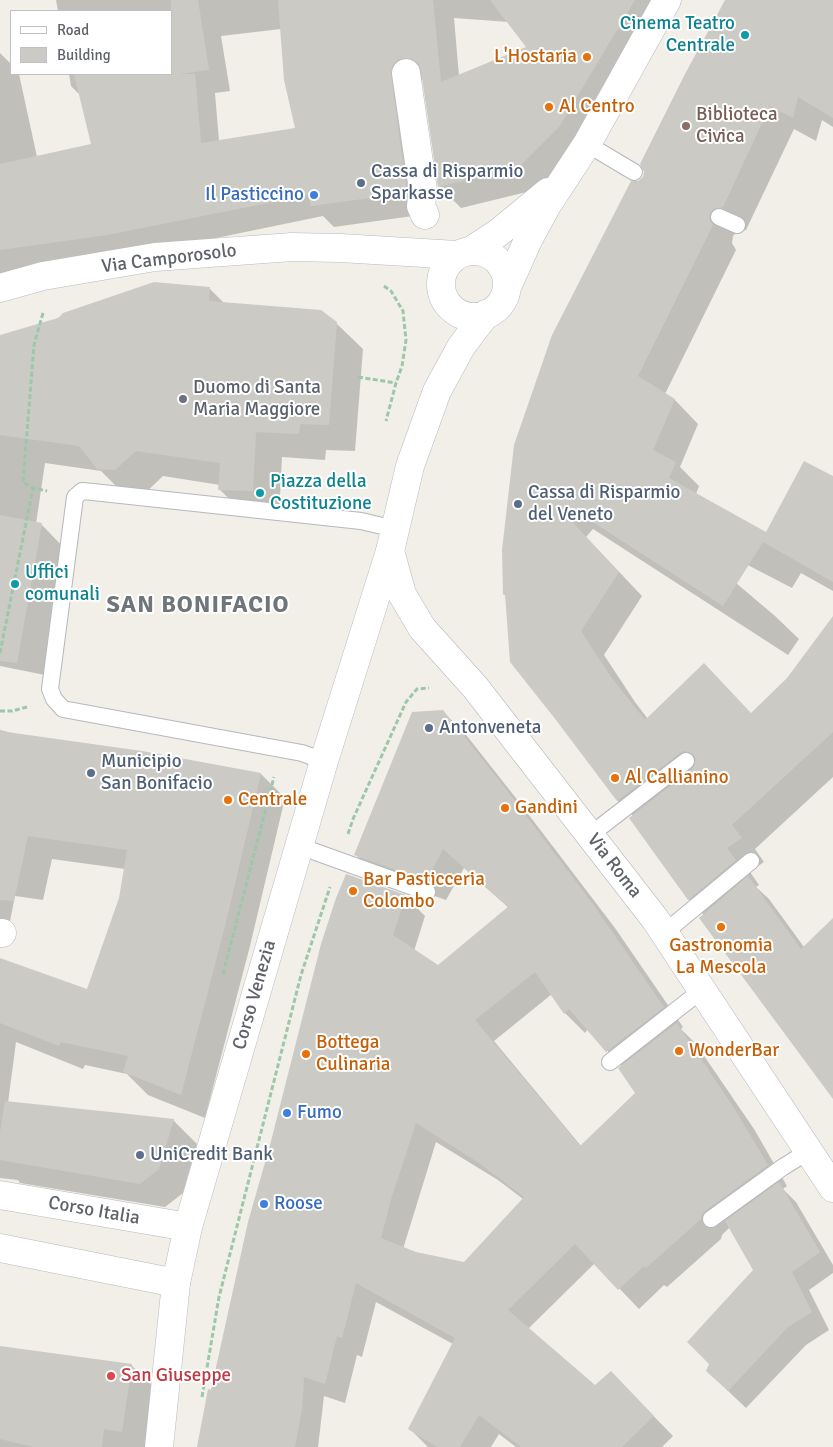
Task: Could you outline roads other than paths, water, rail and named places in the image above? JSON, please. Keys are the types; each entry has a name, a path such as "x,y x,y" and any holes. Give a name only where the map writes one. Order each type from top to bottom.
{"street":[{"path":"443,295 450,307 458,314 480,317 490,313 499,306 528,240 547,205 587,144 667,0"},
{"path":"406,73 423,190 421,206 426,215"},
{"path":"437,391 447,336 441,277 445,266 452,258 465,253 498,233 538,202 568,172"},
{"name":"Via Camporosolo","path":"0,288 43,276 155,257 292,247 465,253"},
{"name":"Via Camporosolo","path":"340,248 363,252 405,265 422,275 443,295"},
{"path":"465,253 484,251 494,256 502,264 508,285"},
{"path":"393,540 410,466 437,391 461,347 486,314"},
{"name":"Corso Venezia","path":"159,1447 176,1283 188,1227 299,846 313,757 393,540"},
{"name":"Via Roma","path":"393,540 402,594 422,628 475,687 655,919 833,1188"},
{"name":"Corso Italia","path":"0,1195 188,1227"},
{"path":"0,1248 176,1283"}],"lane":[{"path":"587,144 634,172"},
{"path":"719,217 736,225"},
{"path":"313,757 63,709 54,699 50,688 75,497 82,491 361,521 393,540"},
{"path":"590,835 686,761"},
{"path":"299,846 427,892"},
{"path":"664,933 750,861"},
{"path":"610,1062 702,990"},
{"path":"711,1219 783,1167 809,1151"}],"place":[{"name":"Cinema Teatro Centrale","path":"745,35"},
{"name":"L'Hostaria","path":"587,57"},
{"name":"Al Centro","path":"549,107"},
{"name":"Biblioteca Civica","path":"686,126"},
{"name":"Cassa di Risparmio Sparkasse","path":"361,183"},
{"name":"Il Pasticcino","path":"314,195"},
{"name":"Duomo di Santa Maria Maggiore","path":"183,399"},
{"name":"Piazza della Costituzione","path":"260,493"},
{"name":"Cassa di Risparmio del Veneto","path":"518,504"},
{"name":"Uffici comunali","path":"15,584"},
{"name":"Antonveneta","path":"429,728"},
{"name":"Municipio San Bonifacio","path":"91,773"},
{"name":"Al Callianino","path":"615,778"},
{"name":"Centrale","path":"228,800"},
{"name":"Gandini","path":"505,808"},
{"name":"Bar Pasticceria Colombo","path":"353,891"},
{"name":"Gastronomia La Mescola","path":"721,927"},
{"name":"WonderBar","path":"679,1051"},
{"name":"Bottega Culinaria","path":"306,1054"},
{"name":"Fumo","path":"287,1113"},
{"name":"UniCredit Bank","path":"140,1155"},
{"name":"Roose","path":"264,1204"},
{"name":"San Giuseppe","path":"111,1376"}],"district":[{"name":"SAN BONIFACIO","path":"198,606"}]}
